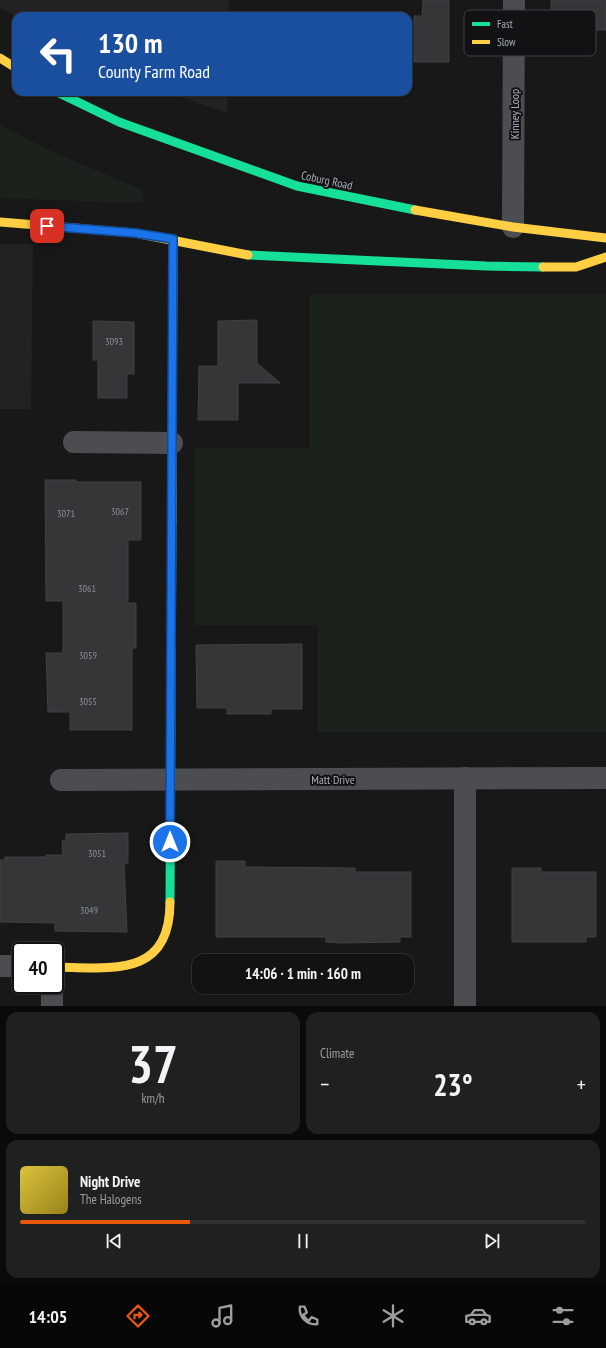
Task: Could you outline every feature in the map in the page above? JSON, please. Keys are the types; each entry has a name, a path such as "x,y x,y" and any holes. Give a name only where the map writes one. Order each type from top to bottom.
{"street":[{"name":"Kinney Loop","path":"514,0 514,10"},
{"name":"Kinney Loop","path":"513,227 514,56"},
{"path":"0,58 12,66"},
{"name":"Coburg Road","path":"64,96 119,122 297,186 408,209 513,227 606,238"},
{"path":"0,222 135,233 173,239 248,255 486,266 576,267 606,257"},
{"path":"64,967 131,965 150,957 158,950 164,941 170,920 173,239"},
{"path":"74,442 172,443"},
{"path":"465,778 465,1006"},
{"name":"Matt Drive","path":"61,780 606,778"},
{"path":"0,966 12,966"},
{"path":"52,994 52,1006"}],"shaded area":[{"path":"0,0 229,0 229,12 12,12 12,14 0,8"},
{"path":"179,96 227,96 227,113"},
{"path":"0,125 53,152 140,189 144,192 142,201 132,203 0,198"},
{"path":"0,244 33,244 31,409 0,409"},
{"path":"310,294 606,294 606,732 318,732 318,625 195,625 195,448 310,448"}],"building":[{"path":"423,0 449,0 449,62 414,62 414,16 422,16"},
{"path":"551,0 606,0 606,30 596,30 596,10 551,10"},
{"path":"257,320 257,363 280,383 238,383 238,420 198,420 199,366 218,366 218,321"},
{"path":"93,321 134,322 134,374 127,374 127,398 98,398 98,360 93,360"},
{"path":"45,480 76,480 76,482 141,482 141,540 128,540 128,603 136,603 136,648 132,648 132,730 70,730 70,712 48,712 46,653 63,653 63,601 46,601"},
{"path":"302,644 302,709 271,709 271,714 227,714 227,708 197,708 196,645"},
{"path":"128,833 128,863 124,863 127,932 55,931 55,923 0,922 0,860 5,860 5,857 46,857 46,855 63,855 62,841 66,841 66,834"},
{"path":"216,861 245,861 245,867 355,868 355,872 411,872 411,937 400,937 400,942 340,943 326,942 326,937 216,937"},
{"path":"512,868 541,868 541,872 596,872 596,937 586,937 586,942 512,942"}],"traffic: fast":[{"path":"65,96 119,122 297,186 415,210"},
{"path":"248,255 486,266 543,267"},
{"path":"170,902 172,521"}],"traffic: slow":[{"path":"0,58 12,66"},
{"path":"415,210 513,227 606,238"},
{"path":"0,222 135,233 248,255"},
{"path":"172,521 173,239"},
{"path":"543,267 576,267 606,257"},
{"path":"64,967 116,967 134,963 149,956 160,944 167,927 170,902"}],"route":[{"path":"47,226 135,233 173,239 170,842"}]}
